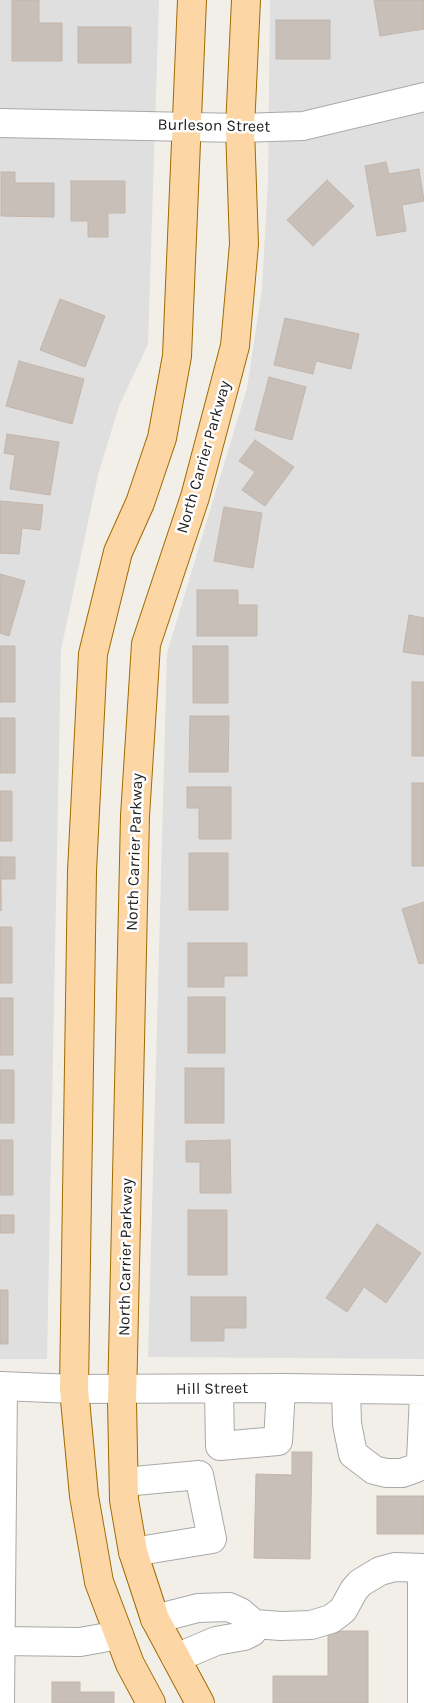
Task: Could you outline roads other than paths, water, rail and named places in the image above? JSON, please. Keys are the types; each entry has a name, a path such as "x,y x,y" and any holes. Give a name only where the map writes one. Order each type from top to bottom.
{"main road":[{"path":"151,1703 130,1664 98,1582 84,1496 74,1389 82,871 93,654 118,552 140,503 162,438 177,356 192,0"},
{"name":"North Carrier Parkway","path":"200,1703 155,1619 133,1552 124,1500 123,1390 135,816 146,644 195,498 235,346 244,244 240,128 246,0"}],"street":[{"name":"Burleson Street","path":"0,123 240,128 303,126 424,97"},
{"name":"Hill Street","path":"1,1386 123,1390 281,1388 424,1390"},
{"path":"0,1703 1,1386"},
{"path":"220,1446 278,1441 281,1388"},
{"path":"133,1552 212,1539 199,1475 220,1446 219,1389"},
{"path":"346,1389 350,1441 353,1454 374,1470 402,1473 416,1468 422,1463 424,1395"},
{"path":"124,1482 199,1475"},
{"path":"155,1619 198,1608 229,1607 240,1612 254,1624 281,1626 311,1625 331,1619 343,1610 360,1583 380,1571 395,1567 423,1568 422,1703"},
{"path":"176,1658 216,1641 244,1636 252,1632 254,1624"},
{"path":"1,1641 80,1642 119,1635"}]}
